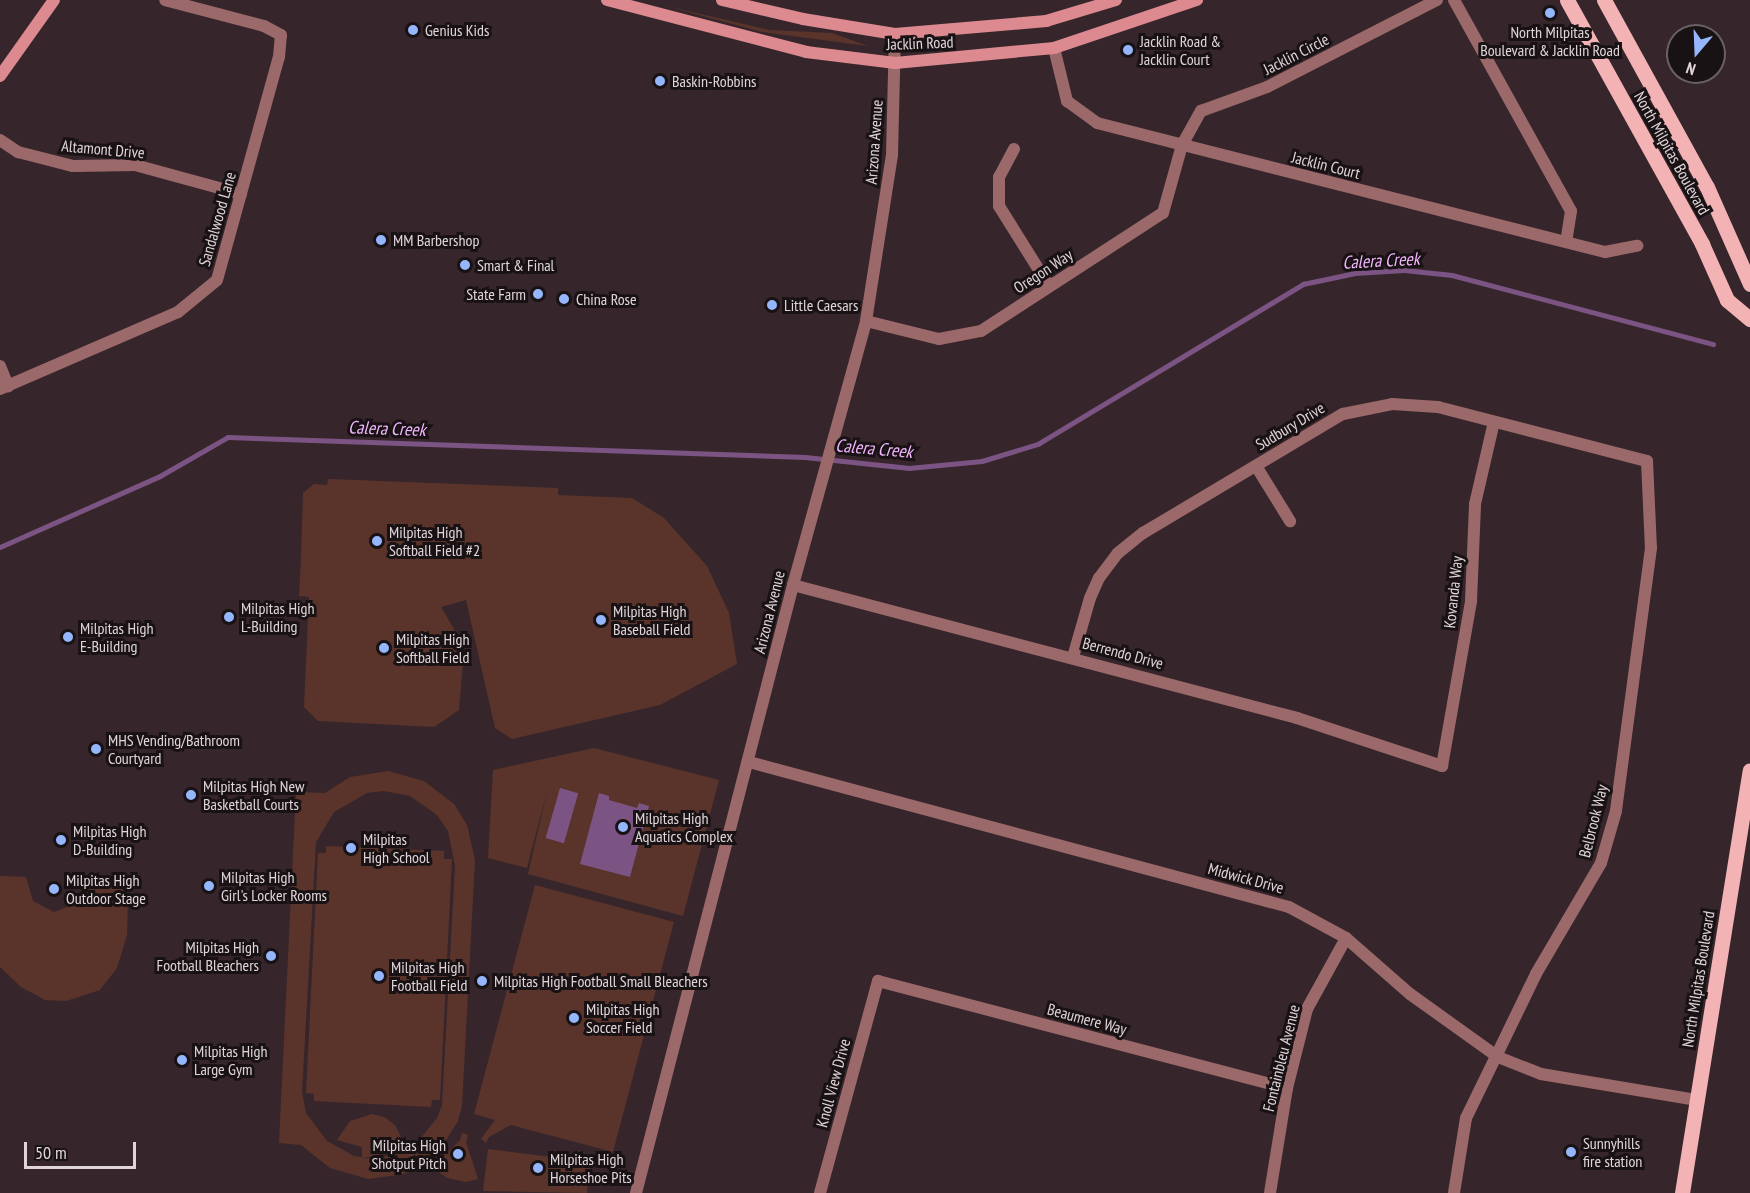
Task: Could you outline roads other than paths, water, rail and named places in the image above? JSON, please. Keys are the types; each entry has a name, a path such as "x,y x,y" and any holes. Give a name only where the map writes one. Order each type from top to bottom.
{"main road":[{"path":"0,76 54,0"},
{"name":"Jacklin Road","path":"607,0 643,5 806,52 895,63 1054,48 1197,0"},
{"name":"Jacklin Road","path":"722,0 803,19 895,34 1046,21 1116,0"},
{"name":"North Milpitas Boulevard","path":"1567,0 1702,244 1727,300 1750,319"},
{"name":"North Milpitas Boulevard","path":"1604,0 1707,187 1750,284"},
{"name":"North Milpitas Boulevard","path":"1682,1193 1750,770"}],"street":[{"name":"Sandalwood Lane","path":"4,388 178,312 217,280 279,57 281,35 264,26 165,0"},
{"name":"Jacklin Circle","path":"1182,145 1201,111 1268,87 1437,0"},
{"path":"1455,0 1571,211 1566,242"},
{"name":"Arizona Avenue","path":"636,1193 793,585 866,321 892,155 895,34"},
{"name":"Jacklin Court","path":"1054,48 1067,101 1081,115 1097,123 1605,252 1637,246"},
{"name":"Altamont Drive","path":"0,140 18,152 73,166 135,165 241,194"},
{"name":"Oregon Way","path":"866,321 939,339 981,331 1163,213 1182,145"},
{"path":"1014,149 999,177 999,206 1049,286"},
{"path":"0,366 4,388"},
{"name":"Sudbury Drive","path":"1073,657 1090,598 1099,578 1118,553 1143,533 1343,414 1392,404 1438,408 1647,461"},
{"name":"Kovanda Way","path":"1442,766 1471,601 1475,504 1494,422"},
{"name":"Belbrook Way","path":"1454,1193 1466,1118 1498,1057 1536,975 1601,863 1616,811 1650,548 1647,461"},
{"path":"1256,466 1290,521"},
{"name":"Berrendo Drive","path":"793,585 1073,657 1297,718 1442,766"},
{"name":"Midwick Drive","path":"748,762 1290,907 1346,938 1410,994 1498,1057 1541,1074 1696,1100"},
{"name":"Fontainbleu Avenue","path":"1270,1193 1287,1089 1307,1009 1346,938"},
{"name":"Beaumere Way","path":"878,981 1287,1089"},
{"name":"Knoll View Drive","path":"820,1193 878,981"}],"waterway":[{"name":"Calera Creek","path":"0,547 160,476 228,437 805,457 909,468 982,461 1038,444 1303,284 1355,273 1404,270 1452,275 1713,344"}],"place":[{"name":"North Milpitas Boulevard & Jacklin Road","path":"1550,13"},
{"name":"Genius Kids","path":"413,30"},
{"name":"Jacklin Road & Jacklin Court","path":"1128,50"},
{"name":"Baskin-Robbins","path":"660,81"},
{"name":"MM Barbershop","path":"381,240"},
{"name":"Smart & Final","path":"465,265"},
{"name":"State Farm","path":"538,294"},
{"name":"China Rose","path":"564,299"},
{"name":"Little Caesars","path":"772,305"},
{"name":"Milpitas High Softball Field #2","path":"377,541"},
{"name":"Milpitas High L-Building","path":"229,617"},
{"name":"Milpitas High Baseball Field","path":"601,620"},
{"name":"Milpitas High E-Building","path":"68,637"},
{"name":"Milpitas High Softball Field","path":"384,648"},
{"name":"MHS Vending/Bathroom Courtyard","path":"96,749"},
{"name":"Milpitas High New Basketball Courts","path":"191,795"},
{"name":"Milpitas High Aquatics Complex","path":"623,827"},
{"name":"Milpitas High D-Building","path":"61,840"},
{"name":"Milpitas High School","path":"351,848"},
{"name":"Milpitas High Girl's Locker Rooms","path":"209,886"},
{"name":"Milpitas High Outdoor Stage","path":"54,889"},
{"name":"Milpitas High Football Bleachers","path":"271,956"},
{"name":"Milpitas High Football Field","path":"379,976"},
{"name":"Milpitas High Football Small Bleachers","path":"482,981"},
{"name":"Milpitas High Soccer Field","path":"574,1018"},
{"name":"Milpitas High Large Gym","path":"182,1060"},
{"name":"Sunnyhills fire station","path":"1571,1152"},
{"name":"Milpitas High Shotput Pitch","path":"458,1154"},
{"name":"Milpitas High Horseshoe Pits","path":"538,1168"}]}
